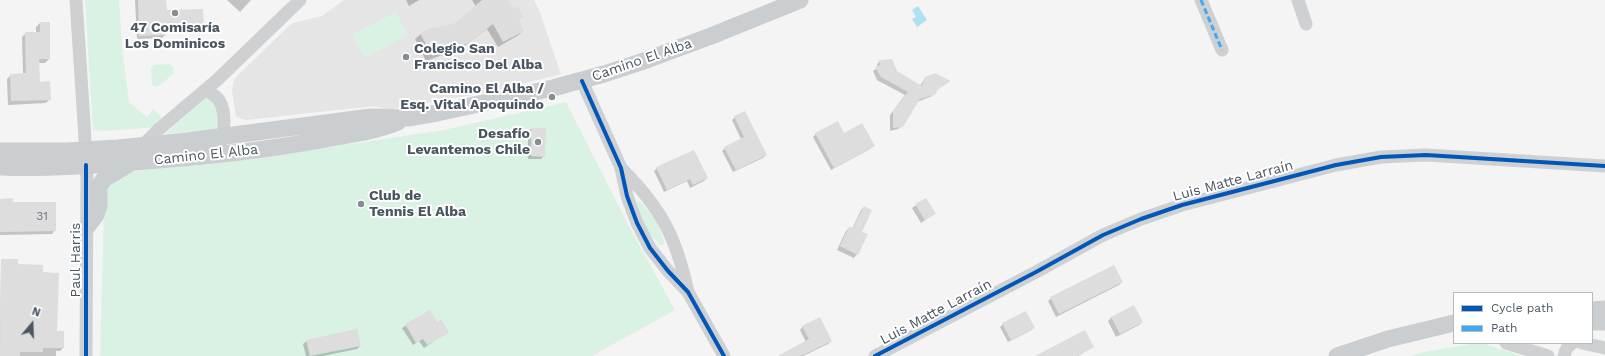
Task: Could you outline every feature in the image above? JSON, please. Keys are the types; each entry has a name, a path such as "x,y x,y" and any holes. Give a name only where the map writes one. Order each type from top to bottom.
{"main road":[{"name":"Camino El Alba","path":"0,151 132,162 189,158 308,142 383,128 408,118 497,101 582,81 641,62 711,36 800,0"},
{"name":"Camino El Alba","path":"0,166 22,167 142,146 223,137 371,117 408,118"},
{"path":"87,227 96,215 99,205 99,187 104,179 132,162"},
{"path":"1593,310 1605,309"},
{"path":"1593,322 1605,322"},
{"path":"1336,356 1388,339 1453,323"},
{"path":"1373,356 1453,335"}],"street":[{"name":"Paul Harris","path":"76,0 86,157 86,356"},
{"path":"142,146 158,130 218,80 300,0"},
{"path":"1201,0 1222,50"},
{"path":"1298,0 1306,24"},
{"path":"582,81 622,168 627,196 637,222 650,248 668,271 688,292 724,356"},
{"path":"189,158 198,151 211,149 220,144 223,137 223,108 218,99 206,90"},
{"name":"Luis Matte Larraín","path":"875,356 1109,232 1182,205 1343,163 1381,157 1426,155 1605,166"},
{"path":"622,168 642,188 659,211 672,237 682,264 688,292"},
{"path":"1509,344 1548,356"},
{"path":"1564,356 1565,351 1570,344"},
{"path":"1587,344 1605,348"}],"shaded area":[{"name":"Colegio San Francisco Del Alba","path":"344,0 534,0 539,10 561,74 489,92 387,110 375,106 246,120 236,117 232,90 234,80 238,75 290,25 322,16"}],"green space":[{"path":"85,0 119,0 122,46 129,102 147,117 153,109 165,120 156,127 108,131 93,130"},
{"path":"396,12 408,35 365,58 352,35"},
{"path":"170,64 173,67 174,73 159,86 155,87 152,85 151,69 154,65"},
{"path":"206,98 214,100 219,108 216,131 165,134"},
{"name":"Club de Tennis El Alba","path":"566,102 633,234 675,310 592,356 100,356 105,174 277,155 444,130"},
{"path":"640,201 656,220 665,243 661,246 643,226 637,203"},
{"path":"1470,344 1485,344 1521,356 1411,356 1424,352"}],"water":[{"path":"918,6 927,20 917,27 912,19 916,17 912,10"}],"building":[{"path":"138,0 166,0 167,10 203,9 204,27 166,28 166,35 139,36"},
{"path":"482,0 508,0 513,9 518,6 523,17 519,20 524,31 503,42 493,24 468,43 432,56 420,33 431,28 455,23"},
{"path":"40,22 50,22 50,59 39,59 40,82 50,81 51,100 11,101 10,74 26,73 25,32 40,32"},
{"path":"892,59 897,71 922,86 925,77 935,73 951,81 937,90 936,94 920,99 903,127 893,128 893,111 908,92 881,77 875,67 880,65 879,60"},
{"path":"745,111 767,155 736,170 724,147 744,137 734,116"},
{"path":"838,121 844,133 862,123 875,146 834,168 815,133"},
{"name":"Desafío Levantemos Chile","path":"531,128 546,128 545,157 531,156"},
{"path":"694,150 708,178 693,185 690,179 667,190 656,167"},
{"path":"13,198 13,202 56,202 56,231 0,232 0,199"},
{"path":"926,198 936,214 925,220 915,204"},
{"path":"864,206 872,210 862,232 868,234 858,255 840,246 849,227 853,228"},
{"path":"1,259 18,259 18,264 43,265 43,272 59,273 57,331 64,331 64,348 43,348 43,352 20,352 20,356 0,356"},
{"path":"1114,265 1123,282 1059,314 1050,297"},
{"path":"1134,305 1143,322 1120,334 1111,317"},
{"path":"430,310 437,322 441,319 449,333 427,345 423,339 416,343 405,324"},
{"path":"1026,311 1035,328 1011,340 1002,323"},
{"path":"820,317 832,341 801,356 778,356 809,339 802,326"},
{"path":"357,329 361,346 310,356 306,340"},
{"path":"1085,330 1094,347 1077,356 1035,356"}],"marked path":[{"path":"1201,0 1222,50"}],"cycle path":[{"path":"582,81 621,168 627,196 637,223 650,248 668,271 688,292 724,356"},
{"path":"875,356 1036,272 1103,235 1141,219 1182,205 1336,165 1381,157 1426,155 1605,166"},
{"path":"86,165 86,356"}],"place":[{"name":"47 Comisaría Los Dominicos","path":"175,13"},
{"name":"Colegio San Francisco Del Alba","path":"406,57"},
{"name":"Camino El Alba / Esq. Vital Apoquindo","path":"552,97"},
{"name":"Desafío Levantemos Chile","path":"538,142"},
{"name":"Club de Tennis El Alba","path":"361,204"}]}
